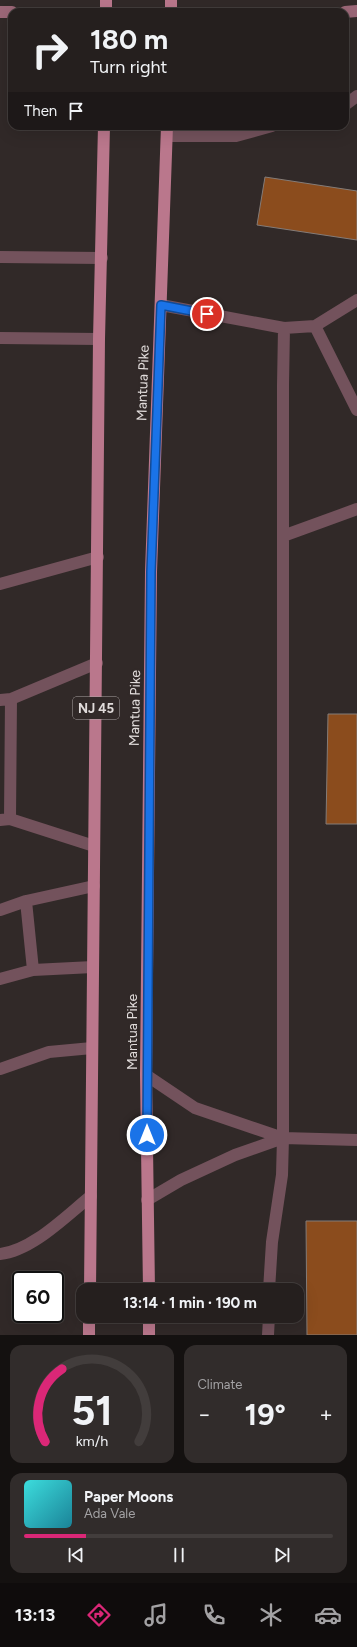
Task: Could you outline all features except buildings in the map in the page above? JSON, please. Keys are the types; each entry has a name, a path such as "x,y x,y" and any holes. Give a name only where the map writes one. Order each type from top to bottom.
{"main road":[{"name":"NJ 45","path":"90,1283 99,339 104,130"},
{"name":"Mantua Pike","path":"149,1283 146,1074 151,572 167,131"},
{"path":"89,1323 89,1335"},
{"path":"149,1323 149,1335"}],"street":[{"path":"167,131 236,136 258,130"},
{"path":"0,257 102,258"},
{"path":"161,305 284,328 315,326 357,300"},
{"path":"315,326 357,410"},
{"path":"270,1283 273,1235 282,1175 283,1138 282,385 284,328"},
{"path":"0,338 99,339"},
{"path":"283,536 357,509"},
{"path":"0,584 98,557"},
{"path":"5,699 97,663"},
{"path":"0,693 5,699 5,819 94,846"},
{"path":"0,910 26,901 94,886"},
{"path":"26,901 33,970"},
{"path":"0,979 33,970 93,967"},
{"path":"0,1069 49,1052 92,1048"},
{"path":"146,1074 195,1108 283,1138 357,1140"},
{"path":"147,1200 181,1180 235,1155 283,1138"},
{"path":"0,1254 8,1253 35,1241 91,1196"},
{"path":"268,1323 268,1335"}],"route":[{"path":"147,1135 151,572 161,305 207,314"}]}
